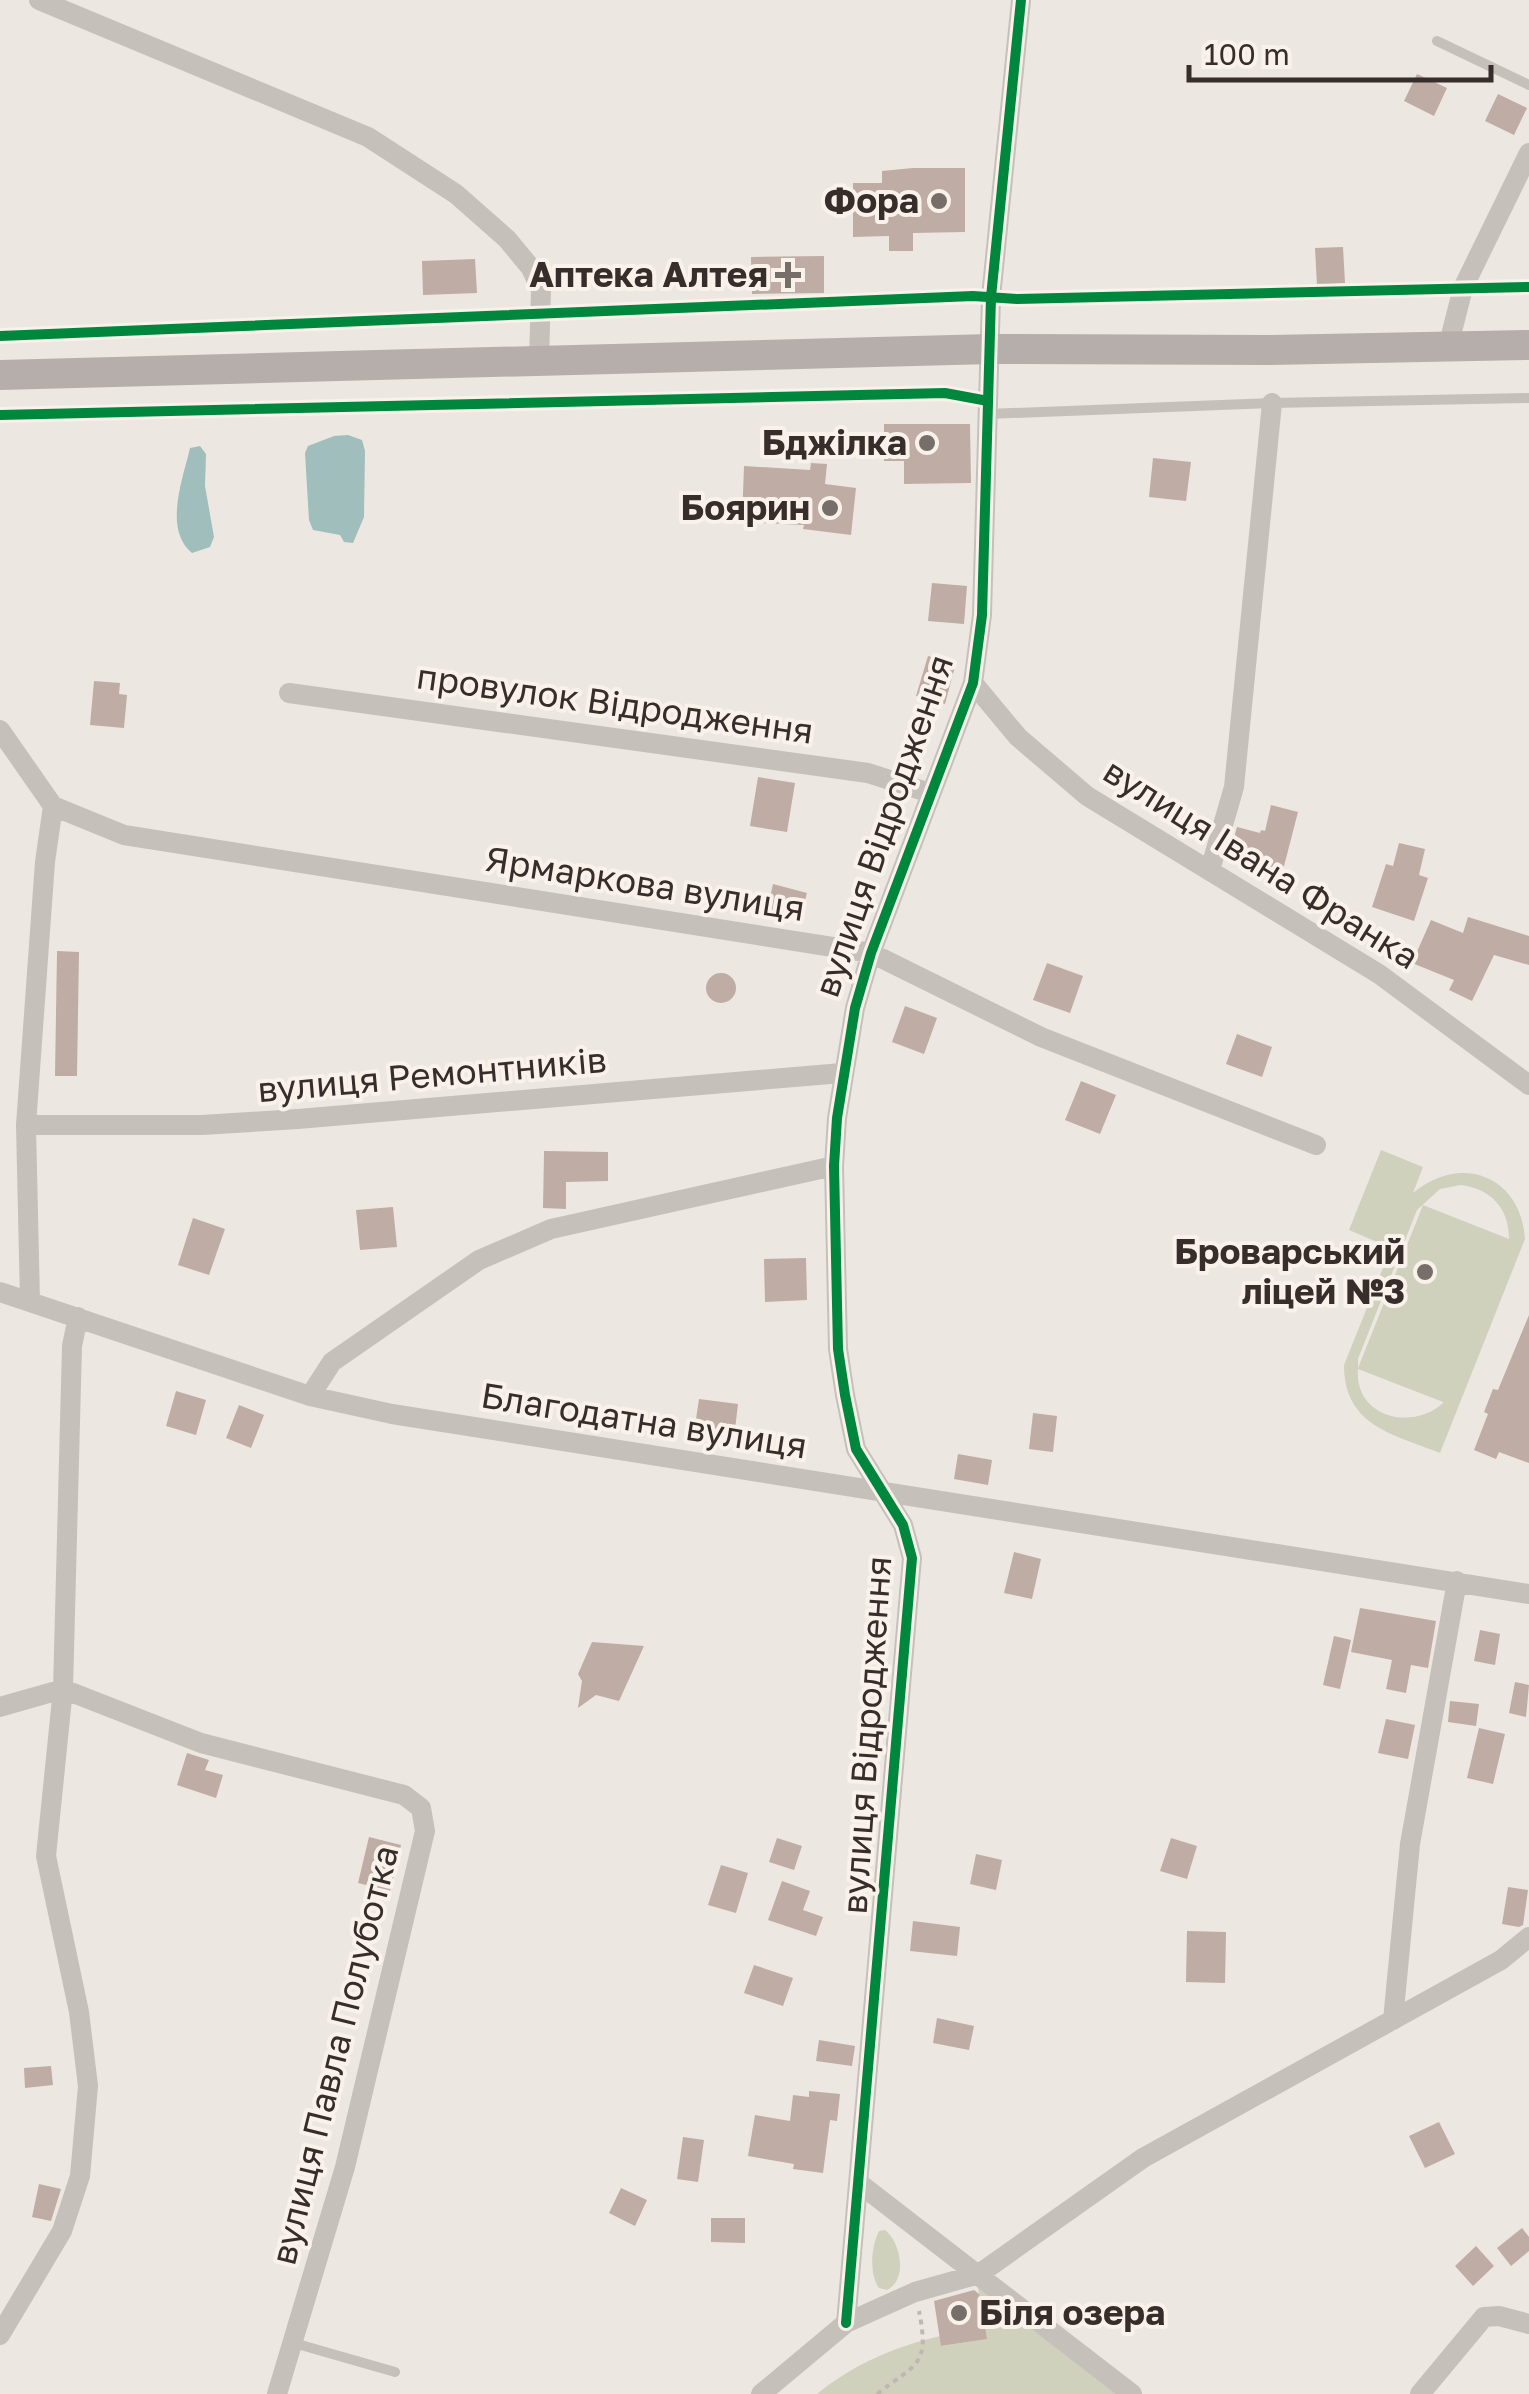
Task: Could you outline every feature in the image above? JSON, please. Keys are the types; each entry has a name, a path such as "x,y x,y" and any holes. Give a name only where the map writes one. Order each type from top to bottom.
{"main road":[{"path":"0,375 990,349 1269,350 1529,345"}],"street":[{"path":"39,0 368,137 456,194 506,238 536,279 541,290 542,314 539,361"},
{"name":"вулиця Відродження","path":"846,2323 912,1558 903,1525 856,1449 845,1395 838,1349 834,1166 842,1073 855,1008 871,953 973,683 982,615 998,211 1021,0"},
{"path":"1448,346 1463,288 1529,154"},
{"path":"1210,870 1234,787 1272,403"},
{"name":"вулиця Івана Франка","path":"973,683 1018,737 1088,796 1378,974 1529,1085"},
{"name":"провулок Відродження","path":"289,692 868,773 930,794"},
{"path":"0,730 53,806 45,862 26,1125 30,1302"},
{"name":"Ярмаркова вулиця","path":"53,806 124,834 871,953 1041,1038 1316,1145"},
{"name":"вулиця Ремонтників","path":"26,1125 202,1125 298,1120 842,1073"},
{"path":"310,1396 332,1362 479,1260 552,1229 834,1166"},
{"name":"Благодатна вулиця","path":"0,1292 310,1396 392,1414 1529,1594"},
{"path":"0,2335 62,2231 80,2176 88,2086 79,2012 46,1856 63,1689 72,1346 78,1317"},
{"path":"1392,2020 1410,1844 1457,1581"},
{"path":"0,1707 63,1689"},
{"name":"вулиця Павла Полуботка","path":"63,1689 201,1743 404,1795 422,1808 425,1832 350,2150 277,2394"},
{"path":"761,2394 846,2323 915,2292 979,2274 1143,2158 1501,1960 1529,1937"},
{"path":"860,2184 1132,2394"},
{"path":"1420,2394 1484,2317 1499,2316 1529,2324"}],"lane":[{"path":"1437,41 1529,84"},
{"path":"988,414 1529,398"},
{"path":"294,2342 395,2372"}],"path":[{"path":"877,2394 912,2367 923,2352 925,2340 915,2292"}],"green space":[{"path":"1381,1150 1423,1167 1413,1193 1450,1174 1468,1173 1500,1186 1521,1217 1525,1239 1440,1453 1374,1425 1352,1402 1344,1365 1391,1248 1349,1230","holes":["1461,1185 1481,1191 1496,1202 1506,1218 1509,1239 1423,1205 1358,1368 1358,1359 1417,1210 1440,1189","1358,1369 1443,1402 1443,1403 1416,1417 1387,1414 1365,1398"]},
{"path":"885,2230 895,2243 900,2261 898,2278 887,2290 879,2288 872,2268 876,2237"},
{"path":"977,2282 1124,2394 817,2394 860,2365 907,2345 940,2336 942,2346 986,2339"}],"water":[{"path":"348,435 362,440 365,451 364,517 353,543 344,542 340,535 313,530 305,453 308,446"},
{"path":"200,446 206,454 205,486 214,537 210,547 192,553 178,531 178,503 190,448"}],"building":[{"path":"1417,74 1447,88 1434,116 1404,101"},
{"path":"1498,94 1527,108 1514,135 1485,121"},
{"path":"965,168 965,232 913,233 913,251 889,251 889,236 853,237 853,183 882,183 882,171"},
{"path":"1343,247 1345,283 1317,285 1315,248"},
{"name":"Аптека Алтея","path":"824,256 824,293 752,294 751,257"},
{"path":"475,259 477,293 423,295 422,261"},
{"name":"Бджілка","path":"884,424 970,424 971,483 904,484 904,461 884,461"},
{"path":"1153,458 1191,462 1186,501 1149,497"},
{"path":"811,463 827,464 825,484 856,488 851,535 803,529 804,525 742,522 744,466 810,470"},
{"path":"932,583 967,586 964,624 928,621"},
{"path":"928,656 956,663 945,704 916,696"},
{"path":"94,681 120,683 119,694 127,695 124,728 90,725"},
{"path":"758,777 795,783 787,832 750,826"},
{"path":"1271,805 1298,812 1282,874 1252,866 1253,858 1230,852 1237,827 1265,831"},
{"path":"1399,843 1425,849 1419,875 1428,878 1414,921 1372,907 1386,864 1393,866"},
{"path":"773,884 807,893 800,919 767,911"},
{"path":"1468,917 1529,936 1529,965 1494,955 1472,1001 1449,990 1454,980 1412,963 1431,920 1463,933"},
{"path":"57,951 79,952 77,1076 55,1076"},
{"path":"1047,963 1083,976 1070,1013 1033,1000"},
{"path":"721,973 732,977 736,988 732,999 721,1003 710,999 706,988 710,977"},
{"path":"905,1006 937,1018 924,1054 892,1042"},
{"path":"1237,1034 1272,1047 1262,1077 1226,1064"},
{"path":"1081,1081 1116,1095 1100,1134 1065,1120"},
{"path":"544,1151 608,1152 608,1181 566,1182 566,1209 543,1208"},
{"path":"393,1207 397,1247 360,1250 356,1210"},
{"path":"193,1218 225,1229 209,1275 178,1265"},
{"path":"806,1258 807,1300 765,1302 764,1259"},
{"path":"1529,1315 1529,1463 1499,1452 1496,1459 1474,1450 1493,1389 1498,1390"},
{"path":"176,1391 206,1400 196,1435 166,1426"},
{"path":"699,1399 738,1404 734,1438 694,1433"},
{"path":"239,1405 264,1415 251,1448 226,1438"},
{"path":"1033,1413 1057,1416 1053,1452 1029,1449"},
{"path":"958,1454 992,1460 988,1485 954,1479"},
{"path":"1014,1552 1041,1559 1032,1599 1004,1593"},
{"path":"1360,1608 1436,1621 1428,1668 1411,1665 1406,1693 1386,1689 1392,1660 1351,1652"},
{"path":"1480,1630 1500,1634 1495,1665 1474,1661"},
{"path":"1334,1636 1351,1640 1340,1689 1323,1685"},
{"path":"592,1642 644,1646 619,1701 596,1695 578,1708 582,1681 578,1674"},
{"path":"1515,1682 1529,1685 1526,1717 1509,1713"},
{"path":"1450,1701 1479,1704 1476,1726 1448,1722"},
{"path":"1386,1719 1415,1725 1408,1759 1378,1753"},
{"path":"1479,1728 1505,1734 1493,1784 1467,1778"},
{"path":"187,1753 209,1760 205,1770 223,1775 216,1798 177,1785"},
{"path":"369,1837 401,1845 390,1891 358,1883"},
{"path":"777,1838 802,1846 794,1870 769,1862"},
{"path":"1171,1838 1197,1846 1187,1879 1160,1871"},
{"path":"976,1854 1002,1860 996,1890 970,1884"},
{"path":"721,1865 748,1873 736,1913 708,1905"},
{"path":"782,1881 810,1891 803,1910 823,1917 816,1936 768,1920"},
{"path":"1508,1887 1528,1890 1523,1925 1519,1927 1502,1924"},
{"path":"913,1921 960,1927 957,1956 910,1951"},
{"path":"1187,1931 1226,1932 1225,1983 1186,1982"},
{"path":"754,1965 793,1978 783,2006 744,1993"},
{"path":"937,2018 974,2026 969,2050 933,2043"},
{"path":"819,2040 855,2046 852,2066 816,2061"},
{"path":"51,2066 53,2085 25,2088 24,2068"},
{"path":"809,2091 840,2094 837,2121 830,2120 823,2173 748,2156 755,2115 790,2121 793,2095 809,2097"},
{"path":"1439,2122 1455,2154 1425,2168 1409,2136"},
{"path":"683,2137 704,2140 698,2182 677,2179"},
{"path":"39,2184 61,2189 51,2221 32,2217"},
{"path":"621,2188 647,2200 635,2226 609,2213"},
{"path":"711,2218 745,2218 745,2243 711,2242"},
{"path":"1522,2228 1529,2237 1529,2251 1511,2266 1497,2248"},
{"path":"1476,2246 1494,2266 1473,2286 1455,2266"},
{"name":"Біля озера","path":"974,2290 979,2294 987,2339 941,2346 934,2301"}],"cycle path":[{"path":"846,2323 912,1558 903,1525 856,1449 845,1395 838,1349 834,1166 837,1118 855,1008 871,953 973,683 982,615 991,297 1021,0"},
{"path":"0,336 973,296 1017,299 1529,287"},
{"path":"0,415 945,393 988,401"}],"place":[{"name":"Фора","path":"939,201"},
{"name":"Аптека Алтея","path":"788,275"},
{"name":"Бджілка","path":"927,443"},
{"name":"Боярин","path":"830,508"},
{"name":"Броварський ліцей №3","path":"1425,1272"},
{"name":"Біля озера","path":"959,2313"}]}
